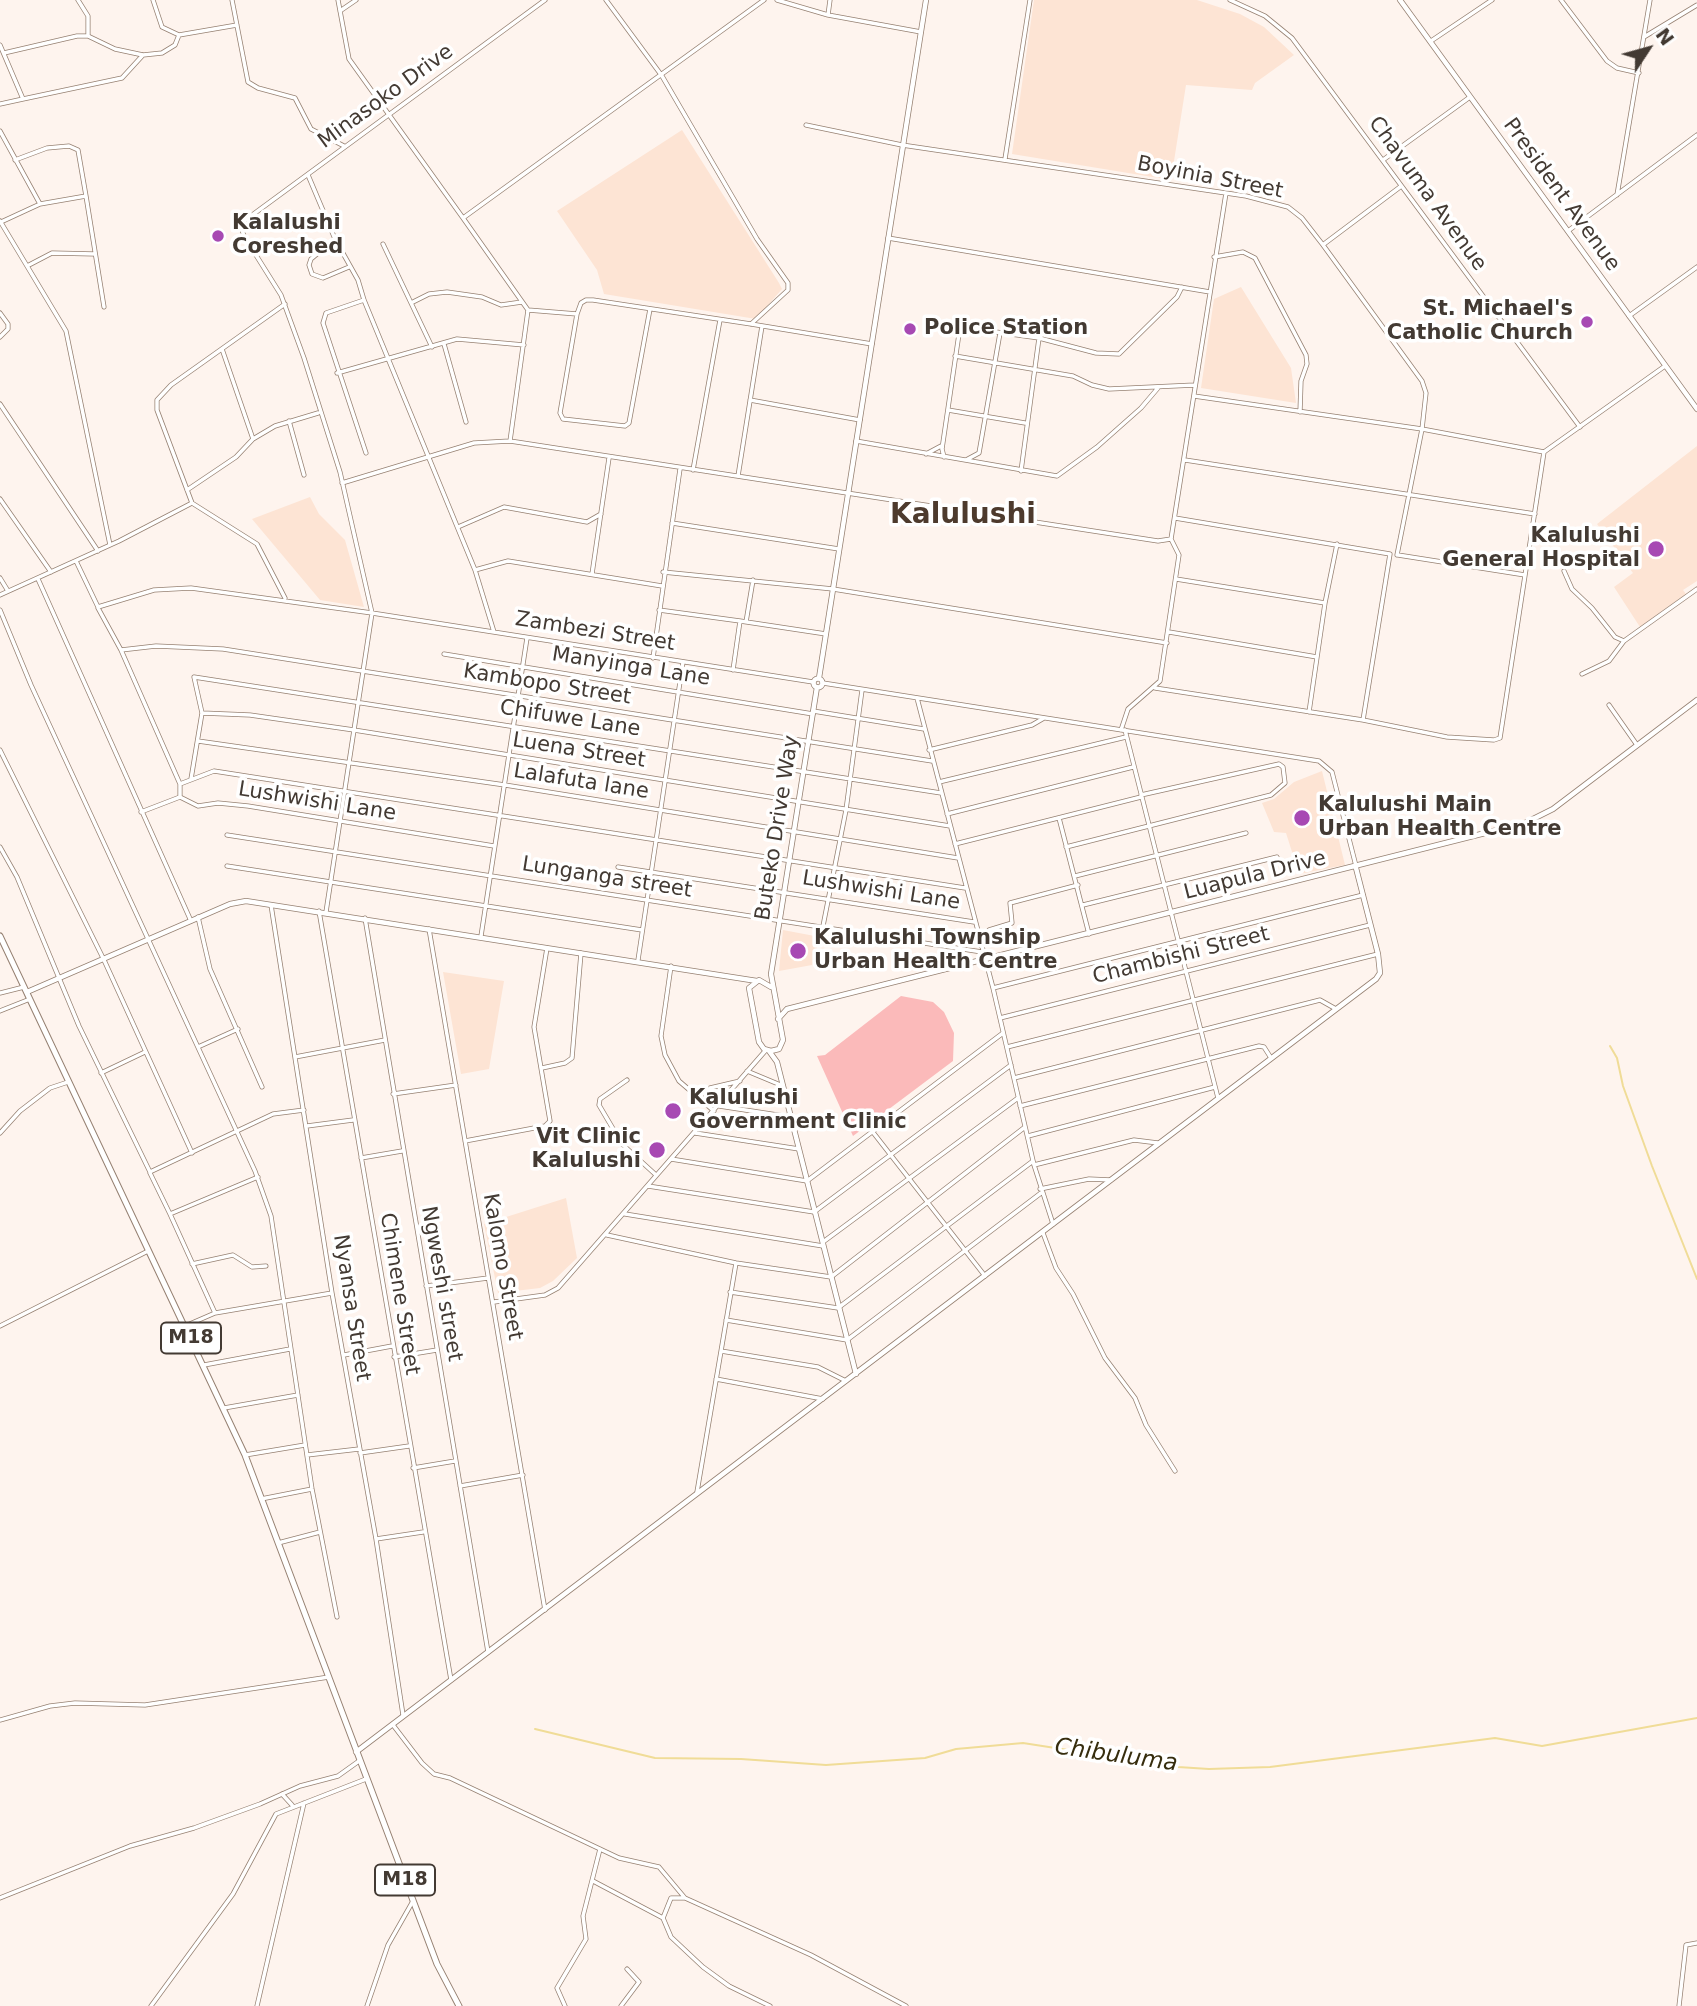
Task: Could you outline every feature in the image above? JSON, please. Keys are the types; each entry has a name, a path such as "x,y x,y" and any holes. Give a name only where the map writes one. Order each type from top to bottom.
{"main road":[{"name":"M18","path":"0,936 245,1455 437,1964 459,2006"}],"street":[{"path":"78,0 87,9 88,36"},
{"path":"153,0 162,27 179,34 237,25"},
{"path":"232,0 248,82 258,88 295,98 311,129 344,146"},
{"path":"338,0 349,59 528,310 510,441"},
{"path":"340,11 356,0"},
{"name":"Minasoko Drive","path":"285,304 240,224 545,0"},
{"path":"606,0 662,76 757,239 788,283 788,290 751,324"},
{"path":"463,218 764,0"},
{"path":"777,0 828,15 921,32"},
{"path":"828,15 830,0"},
{"path":"815,685 821,680 839,549 926,0"},
{"path":"1005,159 1030,0"},
{"name":"Chavuma Avenue","path":"1230,0 1265,16 1292,38 1580,427"},
{"name":"President Avenue","path":"1400,0 1665,366 1695,400 1697,409"},
{"path":"1431,41 1492,0"},
{"path":"1561,0 1607,61 1617,68 1639,73"},
{"path":"1617,195 1650,0"},
{"path":"1644,37 1697,5"},
{"path":"4,53 61,38 88,36 114,49 143,55 163,53 175,45 179,34"},
{"path":"0,45 23,99"},
{"path":"0,104 122,78 143,55"},
{"path":"1383,160 1470,97"},
{"name":"Boyinia Street","path":"806,125 902,145 1226,193 1288,207 1302,218 1323,245 1422,381 1426,393 1422,429 1397,555"},
{"path":"0,131 40,204"},
{"path":"1568,231 1697,136"},
{"path":"1568,231 1697,136"},
{"path":"15,160 47,148 72,147 80,154 104,307"},
{"path":"308,174 335,239 358,280 388,361 475,570 494,632"},
{"path":"1323,245 1400,187"},
{"path":"1219,1100 1177,942 1166,886 1123,730 1128,709 1160,681 1176,579 1178,550 1171,539 1226,193"},
{"path":"86,196 40,204 1,222 66,331 110,545"},
{"path":"888,238 1210,292"},
{"path":"335,239 311,260 309,265 312,274 323,278 350,267"},
{"path":"383,244 432,346"},
{"path":"1214,257 1243,252 1255,258 1306,355 1306,367 1301,381 1300,412"},
{"path":"29,265 52,253 95,254"},
{"path":"1629,316 1697,267"},
{"path":"944,457 942,444 960,327 1039,338 1096,353 1119,354 1177,297 1182,287"},
{"path":"413,302 429,294 447,292 482,297 501,305 522,302"},
{"path":"364,300 330,311 324,317 323,323 337,373 366,453"},
{"path":"650,309 629,423 625,426 561,416 577,314 581,303 589,300 650,309 720,320 751,324 872,344"},
{"path":"285,599 257,544 192,503 157,410 157,400 171,385 285,304 342,483 372,613 326,912"},
{"path":"528,310 577,314"},
{"path":"0,313 8,324 8,329 0,337"},
{"path":"693,470 720,320"},
{"path":"738,477 762,326"},
{"path":"963,460 979,454 1000,332"},
{"path":"1021,471 1039,338"},
{"path":"337,373 462,339 524,345"},
{"path":"444,344 466,422"},
{"path":"222,349 253,439"},
{"path":"955,356 1073,376 1092,386 1109,389 1195,385"},
{"path":"1194,396 1422,429 1544,452 1665,366"},
{"path":"856,441 1039,475 1061,474 1142,408 1158,388"},
{"path":"750,400 860,420"},
{"path":"0,404 98,551"},
{"path":"948,410 1026,423"},
{"path":"187,490 236,457 253,439 289,421 319,413"},
{"path":"289,421 304,475"},
{"path":"342,483 427,455 474,443 510,441 1158,541 1171,539"},
{"path":"925,454 942,444"},
{"path":"1155,688 1363,720 1439,736 1494,740 1500,738 1544,452"},
{"path":"592,574 609,458"},
{"path":"1185,460 1535,514"},
{"path":"653,657 663,572 680,468"},
{"path":"0,499 51,572"},
{"path":"0,595 98,551 192,503"},
{"path":"458,527 504,507 587,522 601,514"},
{"path":"1175,518 1525,575"},
{"path":"672,523 839,549"},
{"path":"1309,712 1325,603 1337,544"},
{"path":"1363,720 1390,554"},
{"path":"76,561 121,650 180,784 180,797 141,812"},
{"path":"475,570 508,561 662,586"},
{"path":"1564,571 1572,589 1597,613 1615,637 1624,641"},
{"path":"663,572 833,589 1167,643"},
{"path":"0,578 9,591"},
{"path":"38,579 191,921"},
{"path":"1176,579 1325,603"},
{"path":"733,670 753,580"},
{"name":"Zambezi Street","path":"98,607 154,590 191,588 285,599 815,685"},
{"path":"1582,674 1609,661 1624,641 1697,589"},
{"path":"0,610 31,685 258,1177 272,1219 312,1489 337,1617"},
{"path":"659,610 826,634"},
{"path":"1169,632 1317,657"},
{"path":"481,936 527,638"},
{"name":"Kambopo Street","path":"121,650 156,646 223,649 854,751 932,761"},
{"name":"Manyinga Lane","path":"444,653 924,729"},
{"path":"638,960 684,662"},
{"name":"Chifuwe Lane","path":"202,713 194,677 941,793"},
{"path":"356,1752 1219,1100 1376,979 1380,973 1378,954 1330,768 1319,761 917,698 821,680"},
{"name":"Buteko Drive Way","path":"777,1062 783,1037 771,987 771,974 795,832 815,685"},
{"path":"823,926 846,810 862,689"},
{"path":"917,698 993,988 1041,1191 1053,1225"},
{"name":"Luapula Drive","path":"787,1009 1534,820 1697,700"},
{"path":"1609,705 1637,745"},
{"path":"191,779 202,713"},
{"name":"Luena Street","path":"202,713 250,715 354,730 950,825"},
{"path":"929,750 1031,725 1044,718"},
{"path":"939,782 1126,737"},
{"name":"Lalafuta lane","path":"198,741 505,785 958,858"},
{"path":"0,750 104,961 192,1153"},
{"path":"955,844 1141,796 1281,765 1287,756"},
{"path":"1066,847 1275,794 1285,783 1281,765"},
{"path":"947,814 1133,767"},
{"path":"180,784 214,771 965,888"},
{"name":"Lushwishi Lane","path":"180,797 198,806 218,803 494,846"},
{"path":"1059,818 1089,934"},
{"path":"1075,876 1246,833"},
{"name":"Lunganga street","path":"227,835 779,921 982,949"},
{"path":"0,846 17,877 102,1073 215,1313"},
{"path":"1083,905 1277,857"},
{"path":"228,866 642,930"},
{"name":"Lushwishi Lane","path":"618,867 974,922"},
{"path":"982,949 989,930 1012,922 1010,903 1078,885"},
{"path":"993,988 1363,895"},
{"path":"0,1011 27,993 230,904 270,903 671,965 760,981 771,987"},
{"name":"Nyansa Street","path":"270,903 403,1717"},
{"name":"Chimene Street","path":"319,911 423,1532 451,1682"},
{"path":"198,917 210,969 239,1029 262,1087"},
{"name":"Ngweshi street","path":"365,918 488,1654"},
{"name":"Chambishi Street","path":"1000,1018 1370,925"},
{"name":"Kalomo Street","path":"429,929 545,1610"},
{"path":"464,1141 548,1124 534,1027 547,946"},
{"path":"542,1068 565,1063 572,1058 581,952"},
{"path":"1007,1047 1378,954"},
{"path":"671,965 662,1043 671,1069 714,1111"},
{"path":"749,988 771,974"},
{"path":"739,977 749,988 759,1042 777,1062 856,1374"},
{"path":"0,993 27,993"},
{"path":"1014,1078 1320,1000 1336,1009"},
{"path":"775,1003 787,1009 778,1018"},
{"path":"198,1047 239,1029"},
{"path":"671,1158 807,1181 1003,1033"},
{"path":"295,1057 384,1040"},
{"path":"1020,1106 1262,1046 1272,1059"},
{"path":"493,1302 545,1295 558,1288 607,1235 747,1071 767,1051 780,1047"},
{"path":"102,1073 145,1052"},
{"path":"648,1186 814,1212 1011,1065"},
{"path":"747,1071 783,1086"},
{"path":"627,1080 600,1100 599,1105 622,1144 656,1175"},
{"path":"0,1133 20,1111 50,1088 70,1081"},
{"path":"703,1101 710,1088 740,1081"},
{"path":"393,1094 456,1085"},
{"path":"1028,1136 1215,1087"},
{"path":"625,1214 823,1244 1018,1098"},
{"path":"719,1106 790,1117"},
{"path":"149,1172 273,1115 304,1110"},
{"path":"307,1126 354,1120"},
{"path":"607,1235 736,1263 831,1277 1026,1127"},
{"path":"872,1131 985,1276"},
{"path":"695,1133 799,1149"},
{"path":"730,1292 838,1308 1034,1163 1134,1140 1160,1144"},
{"path":"361,1158 402,1151"},
{"path":"170,1214 258,1177"},
{"path":"726,1320 847,1340 1041,1191 1089,1179 1113,1180"},
{"path":"1043,1233 1056,1268 1105,1358 1135,1398 1146,1425 1175,1471"},
{"path":"0,1326 148,1251"},
{"path":"192,1264 233,1255 254,1267 266,1266"},
{"path":"696,1496 736,1263"},
{"path":"426,1286 488,1278"},
{"path":"185,1326 215,1313 332,1293"},
{"path":"344,1355 392,1346"},
{"path":"204,1365 290,1349"},
{"path":"394,1357 437,1350"},
{"path":"722,1352 818,1367 846,1381"},
{"path":"716,1379 823,1399"},
{"path":"224,1408 298,1395"},
{"path":"245,1455 305,1445"},
{"path":"307,1455 409,1446"},
{"path":"413,1468 455,1461"},
{"path":"460,1486 523,1475"},
{"path":"261,1499 312,1489"},
{"path":"278,1543 320,1532"},
{"path":"376,1539 423,1532"},
{"path":"0,1720 50,1706 75,1703 145,1705 329,1677"},
{"path":"393,1725 429,1771 622,1859 659,1867 685,1898"},
{"path":"0,1898 130,1846 194,1828 338,1776 359,1761"},
{"path":"151,2006 233,1894 276,1814 366,1779"},
{"path":"282,1794 293,1806"},
{"path":"257,2006 304,1802"},
{"path":"565,2006 557,1988 586,1940 583,1916 600,1849"},
{"path":"593,1881 663,1919 671,1937 702,1967 735,1990 770,2006"},
{"path":"663,1919 671,1898 685,1898 811,1955 906,2006"},
{"path":"367,2006 388,1945 413,1901"},
{"path":"1679,2006 1686,1945 1697,1943"},
{"path":"621,2006 639,1982 637,1976 627,1969"}],"shaded area":[{"path":"1034,0 1197,0 1240,14 1264,27 1294,55 1255,83 1252,90 1186,85 1171,180 1012,154"},
{"path":"682,130 782,289 756,319 604,294 597,270 557,211"},
{"path":"1241,287 1291,368 1296,403 1201,388 1214,299"},
{"name":"Kalulushi General Hospital","path":"1697,446 1697,581 1683,590 1686,594 1640,627 1614,587 1633,573 1597,524"},
{"path":"310,497 319,514 345,540 364,607 320,600 252,519"},
{"name":"Kalulushi Main Urban Health Centre","path":"1322,771 1345,865 1299,874 1286,833 1274,832 1262,803 1274,799 1294,782"},
{"name":"Kalulushi Township Urban Health Centre","path":"783,930 820,937 812,965 779,971"},
{"path":"443,972 504,981 489,1069 461,1074"},
{"path":"901,996 933,1002 944,1012 954,1033 953,1061 853,1136 817,1056 825,1055"},
{"path":"566,1198 577,1258 553,1281 540,1288 498,1293 484,1224"}],"waterway":[{"path":"1610,1046 1617,1058 1623,1086 1652,1166 1697,1279"},
{"name":"Chibuluma","path":"535,1729 655,1758 741,1759 826,1765 925,1758 956,1749 1023,1743 1178,1767 1209,1769 1270,1767 1495,1738 1542,1746 1697,1718"}],"place":[{"name":"Kalalushi Coreshed","path":"218,236"},
{"name":"St. Michael's Catholic Church","path":"1587,322"},
{"name":"Police Station","path":"910,329"},
{"name":"Kalulushi General Hospital","path":"1656,549"},
{"name":"Kalulushi Main Urban Health Centre","path":"1302,818"},
{"name":"Kalulushi Township Urban Health Centre","path":"798,951"},
{"name":"Kalulushi Government Clinic","path":"673,1111"},
{"name":"Vit Clinic Kalulushi","path":"657,1150"}],"district":[{"name":"Kalulushi","path":"963,516"}]}
